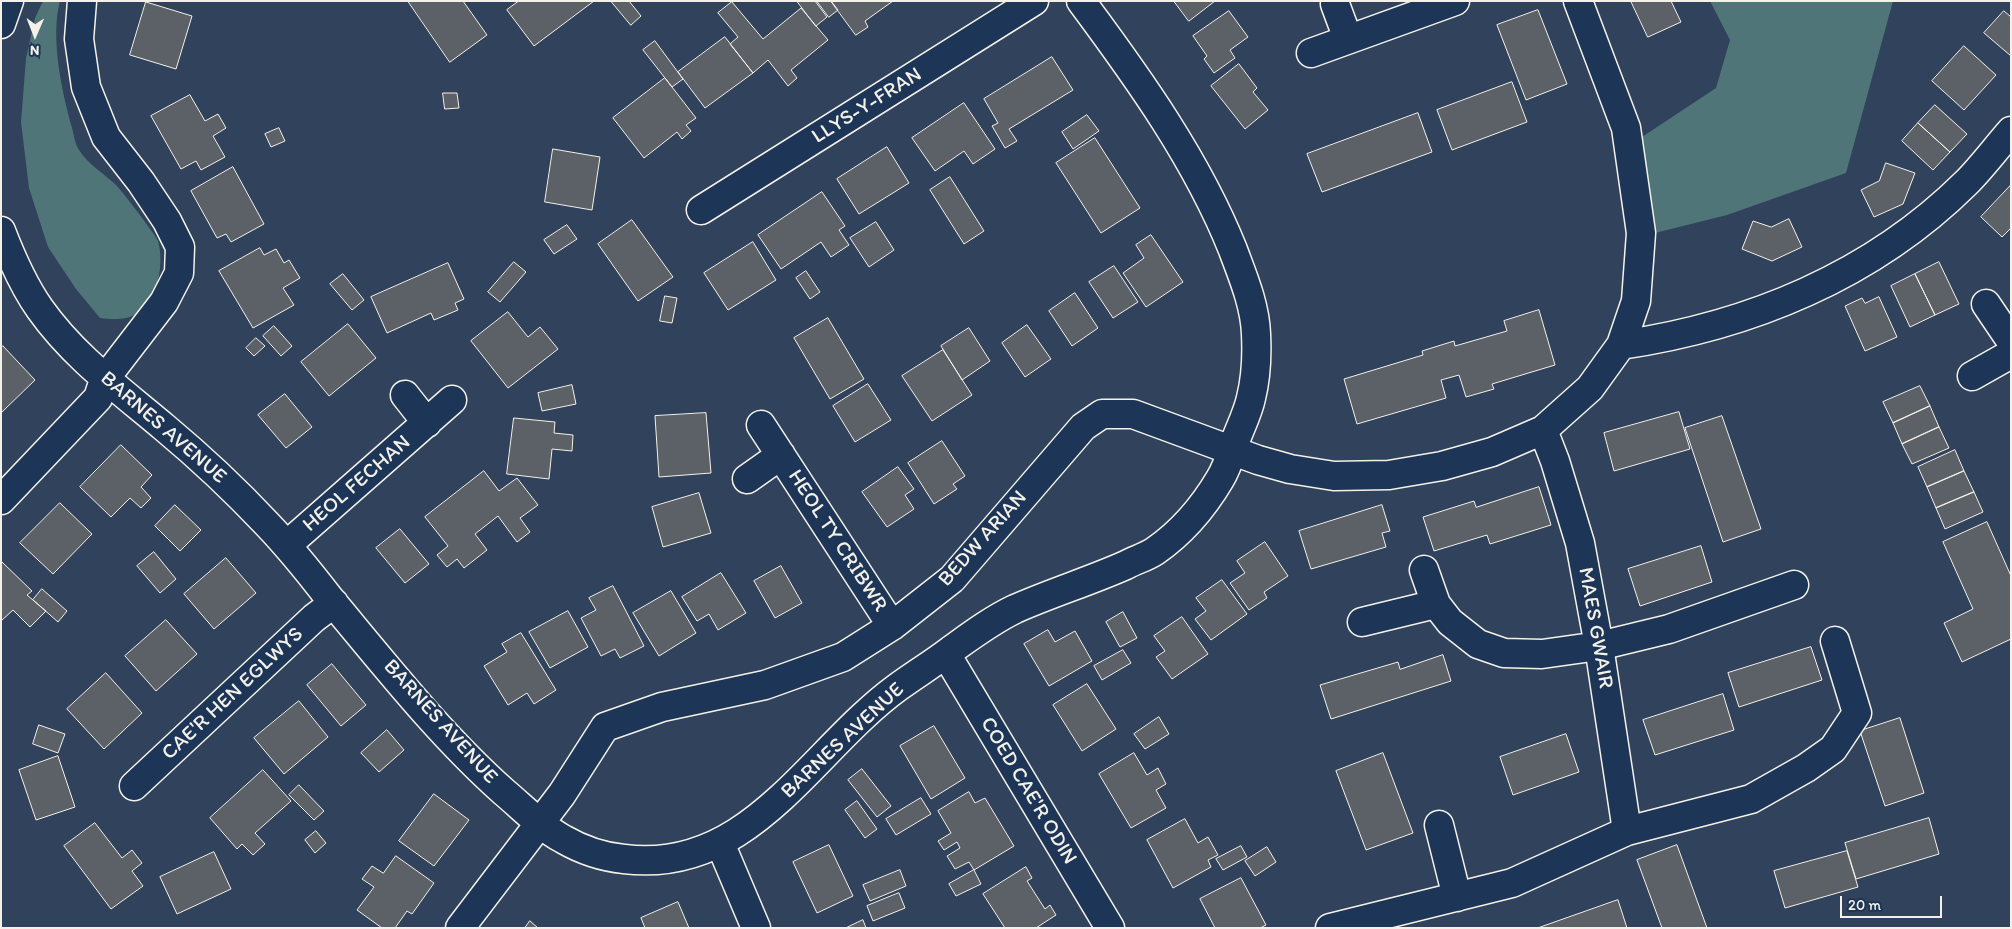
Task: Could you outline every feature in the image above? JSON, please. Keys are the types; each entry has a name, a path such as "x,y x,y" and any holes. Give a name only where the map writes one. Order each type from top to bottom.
{"street":[{"path":"1,24 9,1"},
{"path":"1,500 98,398 104,380 164,302 179,273 180,247 167,221 141,182 106,137 86,87 79,39 82,1"},
{"name":"LLYS-Y-FRAN","path":"701,210 1034,1"},
{"name":"BARNES AVENUE","path":"1,231 12,258 39,308 76,351 104,380 165,428 231,486 287,545 471,763 539,823 558,837 579,847 625,860 649,861 674,858 698,852 720,843 766,812 792,789 860,719 893,691 985,626 1016,609 1098,578 1154,552 1184,526 1200,508 1221,478 1251,400 1256,330 1250,296 1217,211 1181,147 1129,65 1081,1"},
{"path":"1311,52 1455,1"},
{"name":"BEDW ARIAN","path":"460,928 562,794 605,727 662,706 765,686 843,656 892,626 952,579 1083,427 1102,414 1133,414 1188,436 1258,460 1290,469 1334,476 1389,475 1442,466 1492,452 1543,430 1590,388 1621,346 1636,300 1642,233 1626,128 1578,1"},
{"path":"1335,4 1348,40"},
{"path":"1621,346 1676,336 1730,322 1780,305 1828,283 1874,257 1917,227 1967,182 2011,131"},
{"path":"1986,304 2011,341"},
{"path":"1972,376 2011,354"},
{"name":"HEOL FECHAN","path":"405,395 427,423"},
{"name":"HEOL FECHAN","path":"287,545 452,400"},
{"name":"HEOL TY CRIBWR","path":"761,425 892,626"},
{"name":"MAES GWAIR","path":"1543,430 1580,542 1599,646 1627,831"},
{"name":"HEOL TY CRIBWR","path":"747,479 781,455"},
{"path":"1424,570 1436,604 1450,622 1478,644 1504,653 1542,654 1599,646 1669,629 1794,585"},
{"name":"CAE'R HEN EGLWYS","path":"134,786 314,618 334,603"},
{"path":"1362,622 1436,604"},
{"path":"1330,928 1512,883 1627,831 1751,799 1806,768 1833,749 1857,712 1835,641"},
{"name":"COED CAE'R ODIN","path":"946,654 1110,928"},
{"path":"1439,825 1457,897"},
{"path":"720,843 756,928"}],"green space":[{"path":"43,1 60,1 56,31 59,65 64,98 78,148 87,160 115,184 138,212 158,241 160,248 159,277 155,291 142,310 130,317 116,319 100,318 76,289 48,247 29,188 21,122 26,58 35,18"},
{"path":"1710,1 1893,1 1846,173 1727,215 1655,233 1642,137 1716,88 1730,40"}],"building":[{"path":"408,1 463,1 487,35 450,62"},
{"path":"519,1 594,1 534,46 507,10"},
{"path":"611,1 629,1 641,16 631,25"},
{"path":"797,1 815,1 827,17 816,26"},
{"path":"817,1 831,1 838,10 829,17"},
{"path":"831,1 893,1 865,21 868,27 856,35"},
{"path":"1174,1 1215,1 1189,21"},
{"path":"1631,1 1671,1 1681,22 1648,37"},
{"path":"146,2 192,16 176,69 130,55"},
{"path":"732,2 763,39 801,8 828,40 791,70 797,78 788,86 768,60 753,73 730,44 738,37 718,13"},
{"path":"1538,10 1567,84 1526,100 1497,25"},
{"path":"1229,11 1248,37 1230,50 1235,58 1214,73 1204,59 1207,56 1193,36"},
{"path":"2004,11 2011,17 2011,56 1984,33"},
{"path":"725,37 753,73 705,108 678,72"},
{"path":"655,41 683,79 672,87 643,50"},
{"path":"1964,46 1996,75 1964,110 1932,81"},
{"path":"1052,57 1073,90 1009,129 1017,141 1005,148 992,126 998,123 984,99"},
{"path":"1239,64 1257,88 1253,92 1268,110 1245,129 1211,86"},
{"path":"665,78 696,118 686,125 691,131 682,139 677,132 644,158 613,118"},
{"path":"1512,82 1527,122 1452,150 1437,110"},
{"path":"443,93 457,93 459,108 445,109"},
{"path":"190,95 205,121 218,114 226,128 213,136 225,157 201,170 196,161 181,169 151,116"},
{"path":"964,103 995,149 973,164 964,151 935,171 912,138"},
{"path":"1935,105 1967,134 1950,152 1918,123"},
{"path":"1418,113 1432,152 1322,192 1307,154"},
{"path":"1087,115 1099,131 1073,149 1062,132"},
{"path":"1918,123 1950,152 1933,170 1902,141"},
{"path":"279,128 285,141 271,147 265,134"},
{"path":"1095,138 1140,208 1101,233 1056,163"},
{"path":"887,147 909,183 859,214 837,179"},
{"path":"553,149 600,157 592,210 545,202"},
{"path":"1886,163 1915,173 1903,204 1874,217 1861,190 1879,181"},
{"path":"233,167 264,224 231,242 226,234 217,238 191,191"},
{"path":"950,177 984,231 964,244 930,190"},
{"path":"2011,185 2011,228 2002,237 1981,217"},
{"path":"822,192 845,226 839,230 849,245 831,257 821,242 781,269 758,235"},
{"path":"1789,219 1802,247 1772,261 1742,249 1753,221 1771,227"},
{"path":"632,220 673,277 638,301 598,244"},
{"path":"876,222 894,250 869,267 850,238"},
{"path":"567,225 577,239 554,254 544,240"},
{"path":"1151,235 1183,282 1146,307 1123,273 1144,258 1136,245"},
{"path":"753,242 776,280 728,310 704,273"},
{"path":"260,248 264,255 276,249 284,263 289,260 300,278 283,288 294,305 253,328 219,271"},
{"path":"514,262 526,272 500,302 488,292"},
{"path":"1939,262 1959,304 1935,315 1915,274"},
{"path":"448,263 464,299 455,303 458,310 434,320 431,313 387,333 371,297"},
{"path":"1114,266 1138,302 1113,318 1089,282"},
{"path":"806,271 820,292 810,299 796,278"},
{"path":"343,274 364,300 352,310 330,284"},
{"path":"1915,274 1935,315 1910,327 1891,286"},
{"path":"1075,293 1098,328 1072,346 1049,311"},
{"path":"665,296 677,298 672,323 660,321"},
{"path":"1879,297 1897,337 1865,351 1845,306 1862,298 1865,303"},
{"path":"1539,310 1555,365 1492,384 1494,389 1466,397 1459,375 1441,380 1446,398 1357,424 1344,379 1423,355 1422,351 1454,341 1455,346 1507,331 1504,321"},
{"path":"508,312 528,337 540,327 558,349 508,388 471,341"},
{"path":"828,318 864,379 830,399 794,338"},
{"path":"348,324 376,358 329,396 301,362"},
{"path":"1027,325 1051,359 1025,377 1002,343"},
{"path":"274,326 292,346 281,356 263,336"},
{"path":"969,328 990,361 962,380 941,346"},
{"path":"256,338 265,346 254,356 246,348"},
{"path":"3,346 35,380 1,413 1,348"},
{"path":"943,350 972,395 932,421 902,376"},
{"path":"868,384 891,420 855,442 833,406"},
{"path":"572,385 576,404 542,411 538,393"},
{"path":"1920,386 1930,406 1893,423 1883,402"},
{"path":"285,394 312,427 286,448 258,415"},
{"path":"1930,406 1939,427 1902,444 1893,423"},
{"path":"1679,412 1690,449 1614,471 1604,433"},
{"path":"706,413 711,473 659,477 655,416"},
{"path":"1722,416 1761,529 1723,542 1685,428"},
{"path":"514,418 555,422 554,433 573,435 572,451 552,449 549,479 507,474"},
{"path":"1939,427 1949,448 1912,464 1902,444"},
{"path":"942,441 965,476 953,484 957,489 934,504 908,463"},
{"path":"121,445 152,475 141,487 151,498 141,508 130,498 111,517 80,487"},
{"path":"1955,450 1964,471 1927,487 1918,467"},
{"path":"898,467 914,489 905,495 914,509 887,527 862,492"},
{"path":"484,471 499,491 517,478 538,505 520,518 530,532 517,542 498,516 475,534 487,550 464,568 457,559 447,567 437,555 448,546 425,517"},
{"path":"1964,471 1974,492 1936,508 1927,487"},
{"path":"1539,487 1551,525 1490,544 1487,535 1434,551 1423,517 1474,501 1476,507"},
{"path":"1974,492 1983,512 1945,529 1936,508"},
{"path":"699,493 711,533 663,547 652,507"},
{"path":"60,503 92,534 53,574 20,543"},
{"path":"175,505 201,530 180,551 155,526"},
{"path":"1382,505 1390,531 1382,533 1386,547 1311,569 1299,531"},
{"path":"1987,522 2011,576 2011,639 1962,662 1944,623 1973,609 1943,542"},
{"path":"400,529 429,564 405,583 376,548"},
{"path":"1265,542 1288,576 1264,592 1267,598 1249,610 1230,583 1245,573 1237,561"},
{"path":"1701,546 1712,582 1640,606 1628,569"},
{"path":"154,552 176,579 160,593 137,566"},
{"path":"226,558 256,593 214,629 184,594"},
{"path":"1,561 32,591 27,595 46,611 30,627 13,610 1,621"},
{"path":"781,566 802,603 775,618 754,581"},
{"path":"721,573 746,613 718,630 709,614 697,621 682,597"},
{"path":"1222,580 1247,614 1211,640 1195,619 1206,611 1196,598"},
{"path":"613,586 644,646 620,658 615,649 601,656 581,618 596,610 589,598"},
{"path":"42,589 67,611 58,622 33,600"},
{"path":"671,591 696,633 659,656 633,613"},
{"path":"568,611 588,647 550,668 529,632"},
{"path":"1123,612 1137,638 1120,647 1106,622"},
{"path":"1182,617 1208,654 1172,679 1156,657 1165,651 1154,636"},
{"path":"166,620 197,654 156,691 125,656"},
{"path":"1048,630 1055,642 1075,631 1092,661 1049,686 1024,644"},
{"path":"521,633 556,690 534,704 527,693 508,705 484,666 507,652 502,644"},
{"path":"1811,647 1822,680 1739,707 1728,673"},
{"path":"1123,650 1131,663 1102,680 1094,666"},
{"path":"1443,655 1451,681 1331,719 1320,685 1398,662 1400,669"},
{"path":"332,664 366,705 341,726 307,685"},
{"path":"106,673 142,713 104,749 67,709"},
{"path":"1087,684 1116,729 1082,751 1053,705"},
{"path":"1723,694 1734,730 1655,755 1643,720"},
{"path":"299,701 328,737 284,774 254,738"},
{"path":"1159,717 1169,734 1145,749 1134,734"},
{"path":"1900,718 1924,793 1885,806 1860,731"},
{"path":"39,725 65,734 58,753 33,744"},
{"path":"934,726 965,778 931,799 900,746"},
{"path":"387,730 404,750 379,772 361,753"},
{"path":"1566,734 1579,772 1513,795 1500,757"},
{"path":"1134,753 1147,775 1158,768 1166,784 1156,790 1166,808 1131,828 1099,774"},
{"path":"1383,753 1413,833 1366,850 1336,771"},
{"path":"58,756 75,807 36,820 19,770"},
{"path":"862,769 891,806 877,817 848,780"},
{"path":"263,770 291,801 255,833 265,844 253,855 242,844 237,849 210,818"},
{"path":"299,785 324,811 314,820 289,795"},
{"path":"969,792 975,803 985,798 1014,846 974,870 969,862 955,869 947,856 960,848 957,842 944,850 938,841 951,833 938,811"},
{"path":"434,794 469,820 434,866 399,841"},
{"path":"921,798 931,814 896,835 886,819"},
{"path":"857,801 877,829 865,838 845,810"},
{"path":"1929,818 1939,854 1856,879 1845,843"},
{"path":"1185,819 1198,843 1208,837 1218,855 1208,860 1211,867 1173,888 1147,840"},
{"path":"95,823 122,858 132,850 142,863 132,871 143,886 111,909 64,846"},
{"path":"316,831 326,843 315,853 305,840"},
{"path":"829,845 853,896 817,913 793,862"},
{"path":"1677,845 1707,928 1662,928 1637,860"},
{"path":"1241,846 1247,857 1223,870 1216,859"},
{"path":"1267,847 1276,862 1255,876 1245,861"},
{"path":"1847,851 1858,887 1785,908 1774,871"},
{"path":"214,852 231,889 177,914 160,877"},
{"path":"396,856 434,883 412,914 407,911 395,928 382,928 357,910 374,887 362,879 372,866 383,873"},
{"path":"1026,867 1032,878 1027,881 1045,909 1050,905 1056,915 1036,928 1005,928 983,894"},
{"path":"900,870 906,886 870,901 863,885"},
{"path":"974,870 981,884 956,896 949,884"},
{"path":"1241,878 1266,925 1260,928 1215,928 1200,899"},
{"path":"899,893 905,908 873,921 867,906"},
{"path":"1618,900 1627,928 1538,928"},
{"path":"678,902 689,928 645,928 641,918"},
{"path":"863,920 866,928 846,928"},
{"path":"530,921 538,928 525,928"}]}
